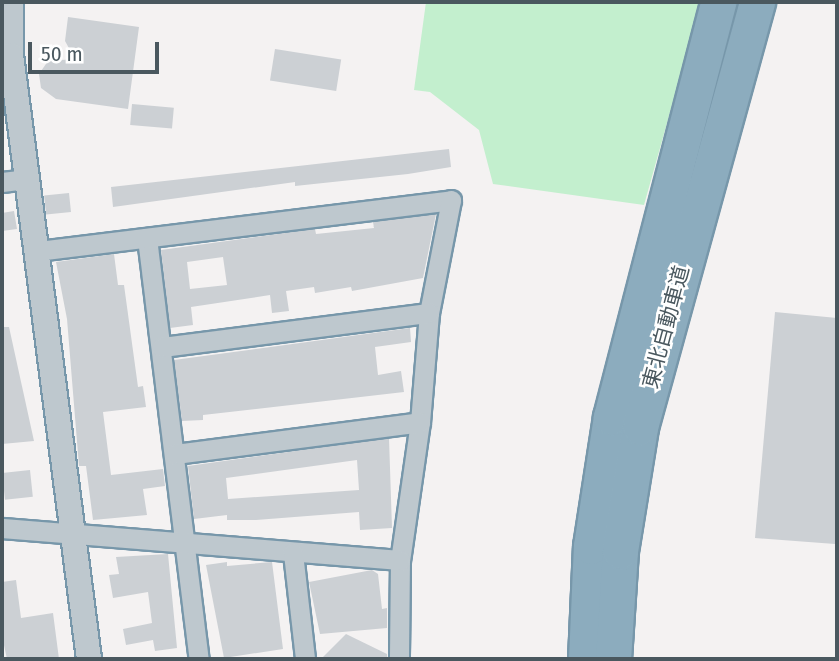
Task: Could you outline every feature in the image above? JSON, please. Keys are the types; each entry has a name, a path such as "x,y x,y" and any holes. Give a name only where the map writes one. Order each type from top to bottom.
{"highway":[{"name":"東北自動車道","path":"586,659 591,546 611,417 718,2"},
{"name":"東北自動車道","path":"614,659 620,551 640,427 757,2"}],"street":[{"path":"11,2 11,55 89,659"},
{"path":"2,182 28,178"},
{"path":"38,251 451,200 429,313 420,422 400,560 399,659"},
{"path":"146,238 162,347 199,659"},
{"path":"162,347 429,313"},
{"path":"175,454 420,422"},
{"path":"2,528 400,560"},
{"path":"293,553 305,659"}],"green space":[{"path":"426,2 701,2 644,205 493,184 479,130 430,92 414,90"}],"building":[{"path":"68,17 139,27 128,109 56,99 41,88 39,74 48,61 75,59 65,41"},
{"path":"275,49 341,59 336,91 270,81"},
{"path":"132,104 174,108 172,129 130,125"},
{"path":"449,149 451,167 295,186 295,182 113,207 111,187"},
{"path":"69,193 71,212 46,215 44,196"},
{"path":"14,211 17,229 2,231 2,213"},
{"path":"436,214 423,278 352,291 351,287 315,293 314,287 286,291 289,311 272,313 270,295 191,307 193,325 170,328 161,250 315,229 316,234 374,228 373,222","holes":["223,257 227,285 190,289 187,262"]},
{"path":"114,254 118,285 124,285 138,387 143,386 146,407 103,412 111,475 163,469 165,486 143,489 147,515 93,520 86,466 79,466 67,319 56,262"},
{"path":"775,312 837,318 835,544 755,538"},
{"path":"2,327 9,327 34,441 2,444"},
{"path":"410,328 411,342 375,347 378,375 401,371 404,392 203,415 203,420 182,421 174,360"},
{"path":"389,438 392,528 360,530 359,512 256,520 227,520 227,515 194,519 188,466","holes":["357,460 359,490 228,499 226,478"]},
{"path":"30,470 33,497 5,500 2,473"},
{"path":"168,554 177,648 155,651 153,640 126,645 123,629 152,623 148,592 113,598 109,575 119,574 116,557"},
{"path":"227,562 227,566 272,562 283,649 224,658 206,565"},
{"path":"372,570 378,574 382,609 387,608 387,628 320,634 309,582"},
{"path":"16,580 21,618 53,613 59,659 7,659 2,636 2,582"},
{"path":"346,634 387,654 387,659 321,659"}]}
